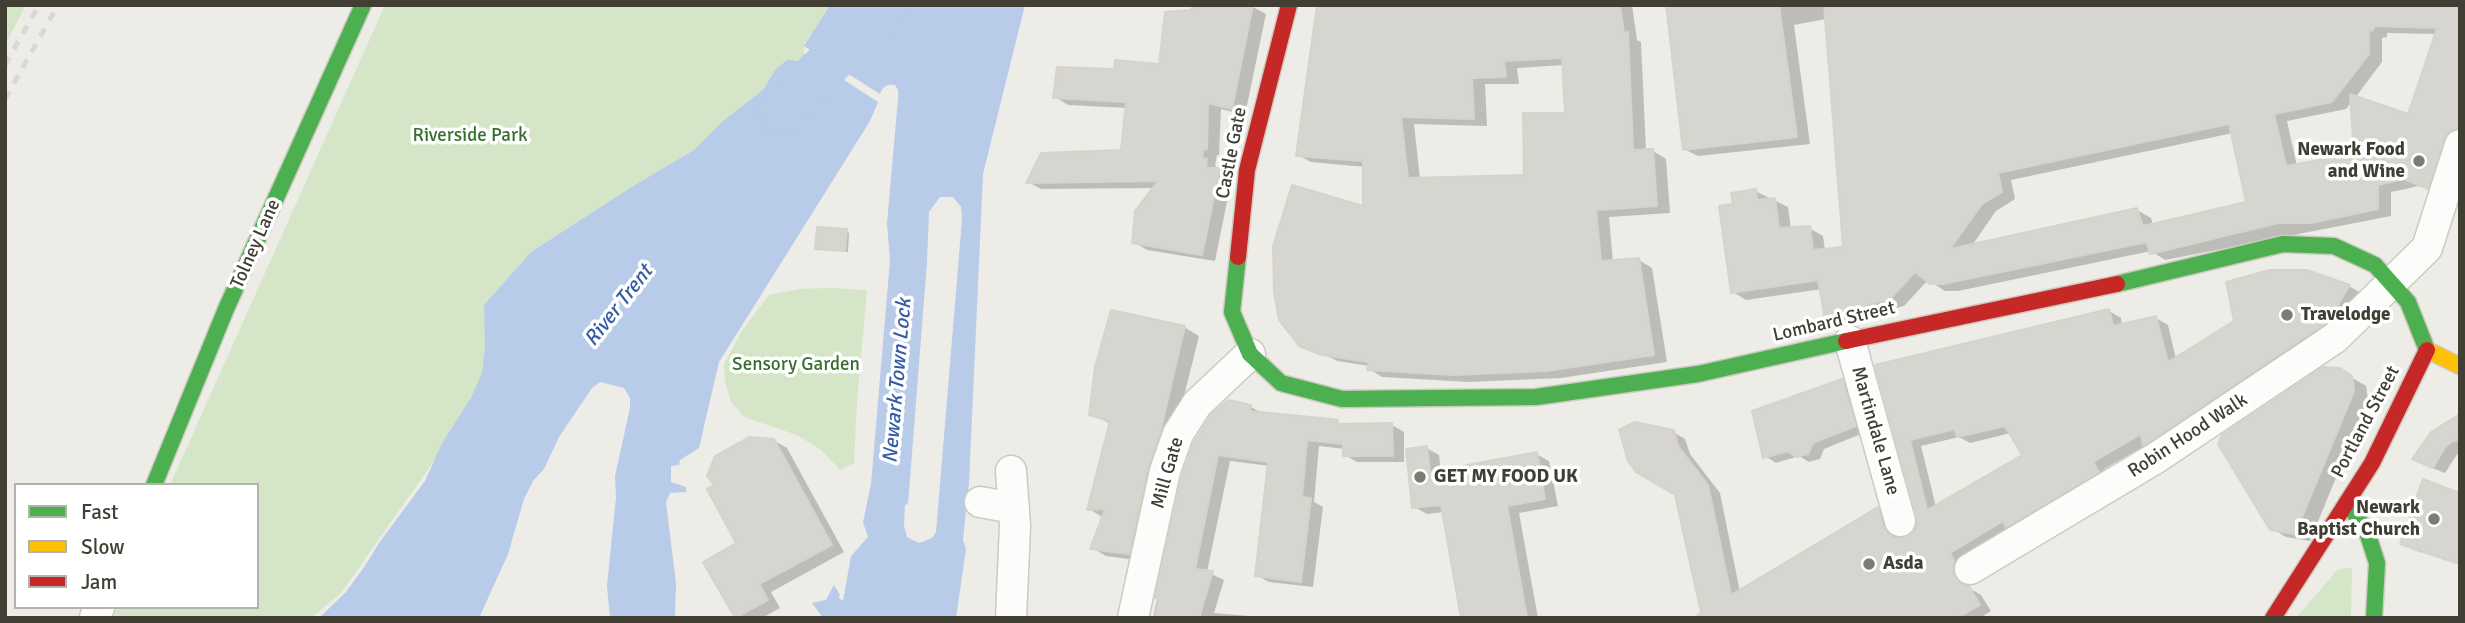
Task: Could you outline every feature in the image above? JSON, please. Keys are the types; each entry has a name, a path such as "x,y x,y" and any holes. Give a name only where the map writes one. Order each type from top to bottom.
{"main road":[{"name":"Tolney Lane","path":"155,483 226,309 363,5"},
{"name":"Castle Gate","path":"1232,312 1247,170 1289,5"},
{"name":"Lombard Street","path":"1232,312 1250,354 1281,383 1342,399 1536,397 1698,374 1915,325 2122,283 2283,244 2334,246 2375,265 2408,302 2427,350"},
{"path":"2427,350 2460,366"},
{"name":"Portland Street","path":"2273,618 2372,463 2427,350"},
{"path":"2347,502 2367,532 2377,563 2374,618"}],"street":[{"name":"Robin Hood Walk","path":"1970,569 2157,458 2335,338 2427,248 2460,145"},
{"name":"Martindale Lane","path":"1850,341 1900,522"},
{"name":"Mill Gate","path":"1133,618 1166,471 1178,434 1197,404 1250,354"},
{"path":"1011,471 1014,508 1011,618"},
{"path":"980,502 1014,508"}],"green space":[{"path":"5,5 26,5 5,45"},
{"name":"Riverside Park","path":"385,5 830,5 804,46 804,54 798,62 775,70 763,90 723,121 694,150 531,252 484,305 484,363 474,394 436,458 341,593 311,618 112,618 115,609 259,609 259,483 171,483"},
{"name":"Sensory Garden","path":"799,289 867,290 854,463 840,470 820,449 797,435 744,417 731,402 725,382 724,364 743,329 769,295"},
{"path":"2352,568 2351,618 2296,618 2338,569"}],"water":[{"name":"Newark Town Lock","path":"830,5 1025,5 983,174 969,483 963,540 966,549 956,618 823,618 812,603 826,600 834,585 840,595 838,597 843,601 851,556 868,537 863,522 871,484 890,260 887,223 898,90 895,85 888,85 880,94 804,46","holes":["940,197 953,197 961,207 962,219 936,532 932,538 919,543 907,537 904,526 905,505 908,504 929,212"]},
{"path":"804,54 878,102 870,121 719,362 699,448 680,460 679,465 671,466 671,482 686,487 686,492 670,493 666,502 676,584 675,618 610,618 607,586 616,497 615,476 630,398 624,388 600,382 592,388 559,437 544,469 533,481 524,499 508,554 479,618 319,618 346,592 425,481 442,443 471,398 482,373 485,347 484,305 531,252 694,150 723,121 763,90 775,70 787,60 798,61"}],"building":[{"path":"1194,5 1253,5 1232,109 1208,103 1207,149 1204,148 1202,158 1207,159 1206,168 1220,168 1202,255 1132,243 1135,211 1158,181 1026,183 1041,153 1121,150 1126,102 1053,98 1057,67 1114,69 1115,60 1159,64 1165,12 1190,10"},
{"path":"1317,5 1620,5 1624,33 1628,32 1633,150 1653,149 1657,206 1596,210 1601,261 1639,258 1654,355 1546,371 1454,375 1367,370 1369,362 1322,355 1299,346 1279,320 1274,292 1273,246 1292,185 1363,206 1363,161 1296,156","holes":["1562,58 1565,113 1523,113 1524,175 1408,178 1401,117 1474,119 1472,78 1506,77 1504,61"]},
{"path":"1666,5 1779,5 1797,137 1683,150"},
{"path":"1824,5 2460,5 2460,128 2449,132 2444,139 2428,189 2404,179 2378,185 2378,209 2311,223 2278,223 2150,254 2147,242 1943,284 1930,284 1915,272 1890,299 1861,306 1862,312 1825,319 1818,280 1731,293 1719,206 1733,204 1731,193 1756,189 1757,200 1775,198 1779,228 1810,226 1813,250 1843,247","holes":["2374,26 2437,28 2408,114 2350,94 2354,154 2286,166 2274,114 2332,102 2369,54 2369,31 2373,30","2229,124 2246,202 2143,226 2137,208 1950,249 1982,204 2002,192 1998,173"]},
{"path":"817,227 847,229 845,251 815,249"},
{"path":"2269,270 2307,270 2350,285 2324,324 2147,443 2143,445 2141,434 2093,462 2099,472 2006,527 2003,521 1950,553 1954,561 1955,577 1961,584 1969,586 1980,605 1957,618 1693,618 1701,613 1675,495 1636,472 1628,461 1619,430 1635,422 1674,430 1678,446 1708,485 1731,595 1878,507 1888,534 1895,538 1904,538 1913,533 1917,516 1875,365 2109,309 2113,326 2156,316 2168,362 2234,321 2226,282","holes":["2005,426 2022,455 1927,510 1910,440 1955,429 1957,437"]},
{"path":"1111,310 1185,326 1160,433 1148,467 1129,554 1090,549 1105,509 1087,510 1110,421 1089,415 1095,367"},
{"path":"2323,367 2340,368 2352,376 2354,391 2295,534 2270,530 2218,444 2222,435"},
{"path":"1842,379 1856,426 1813,443 1808,454 1796,457 1788,451 1763,458 1752,411"},
{"path":"1228,400 1251,405 1250,411 1338,420 1337,424 1392,423 1393,456 1343,456 1343,444 1307,440 1302,497 1311,498 1301,582 1255,576 1268,462 1218,455 1195,569 1213,571 1199,618 1155,618 1159,599 1155,598 1182,476 1194,442 1211,415"},
{"path":"2460,414 2460,439 2445,447 2433,468 2412,459 2431,432"},
{"path":"749,437 774,439 832,545 759,584 768,600 735,618 703,562 736,543 707,489 714,485 707,476 715,456"},
{"path":"1427,446 1430,472 1537,452 1545,499 1507,506 1527,618 1461,618 1441,505 1412,508 1406,449"},
{"name":"Newark Baptist Church","path":"2423,479 2460,493 2460,564 2400,544"}],"waterway":[{"name":"River Trent","path":"782,112 884,5"}],"railway":[{"path":"5,65 39,5"},
{"path":"5,99 58,5"}],"traffic: fast":[{"path":"155,483 226,309 363,5"},
{"path":"2117,284 2283,244 2334,246 2375,265 2408,302 2427,350"},
{"path":"1238,257 1232,312 1250,354 1281,383 1342,399 1536,397 1698,374 1846,341"},
{"path":"2347,502 2367,532 2377,563 2374,618"}],"traffic: slow":[{"path":"2427,350 2460,366"}],"traffic: jam":[{"path":"1238,257 1247,170 1289,5"},
{"path":"1846,341 2117,284"},
{"path":"2273,618 2372,463 2427,350"}],"place":[{"name":"Newark Food and Wine","path":"2419,161"},
{"name":"Travelodge","path":"2287,315"},
{"name":"GET MY FOOD UK","path":"1420,477"},
{"name":"Newark Baptist Church","path":"2434,519"},
{"name":"Asda","path":"1869,564"}]}
